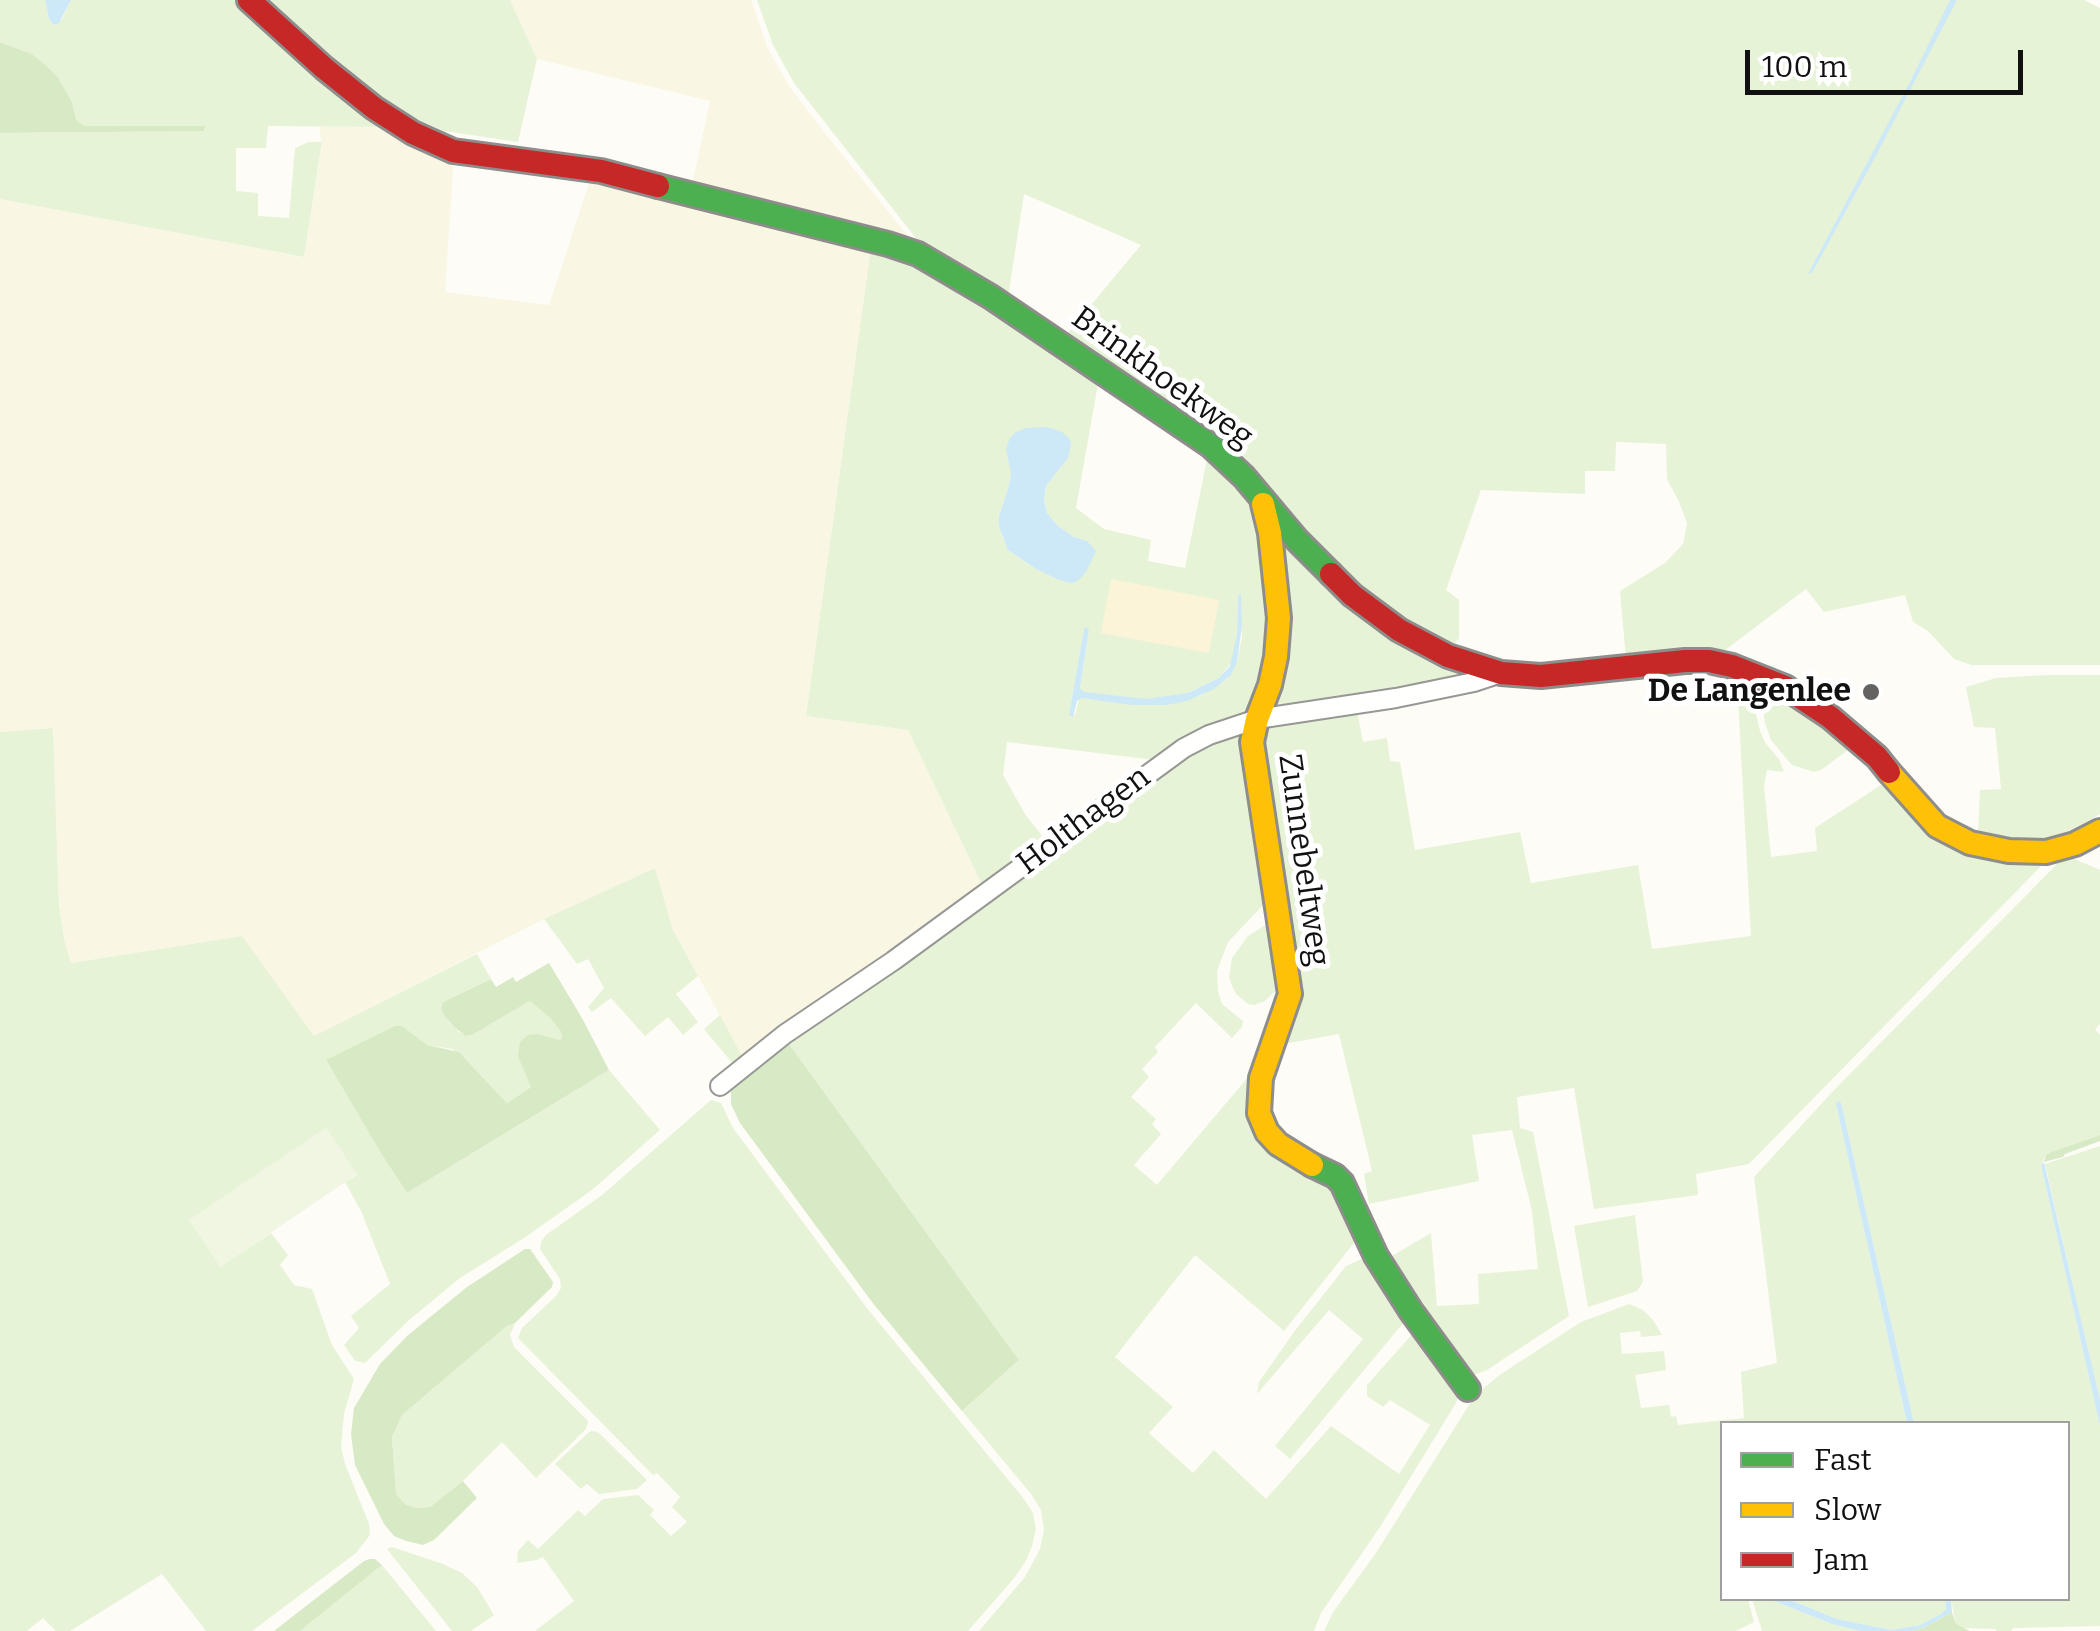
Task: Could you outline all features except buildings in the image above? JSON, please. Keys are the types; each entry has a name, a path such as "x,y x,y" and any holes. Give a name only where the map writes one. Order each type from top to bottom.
{"street":[{"name":"Brinkhoekweg","path":"249,0 374,108 452,150 601,172 918,254 1211,446 1244,477 1329,574 1377,615 1448,656 1501,673 1542,676 1685,661 1732,666 1785,687 1830,717 1876,757 1937,826 1970,843 2046,852 2075,844 2100,831"},
{"name":"Zunnebeltweg","path":"1262,501 1270,533 1279,618 1270,685 1256,719 1252,742 1290,994 1261,1078 1259,1113 1266,1132 1278,1144 1342,1183 1376,1256 1468,1389"},
{"name":"Holthagen","path":"720,1086 774,1042 893,962 1173,755 1209,735 1256,719 1396,698 1501,673"}],"shaded area":[{"path":"510,0 751,0 768,49 789,86 912,241 692,185 710,101 537,59"},
{"path":"319,127 383,127 454,155 445,292 549,305 591,177 871,247 806,716 908,730 983,887 743,1058 673,930 655,868 544,919 314,1036 241,936 71,963 59,905 53,728 0,732 0,199 304,257 322,145"}],"green space":[{"path":"0,0 45,0 49,19 55,25 71,0 242,0 383,127 268,126 266,148 236,148 236,191 258,193 258,216 289,218 295,148 322,142 304,257 0,199 0,133 203,131 204,126 80,123 58,77 32,54 0,42"},
{"path":"265,0 510,0 537,59 518,142 444,131 403,113 345,73"},
{"path":"757,0 2084,0 2100,8 2100,665 1971,665 1954,659 1928,631 1913,622 1905,595 1824,612 1806,589 1720,654 1626,659 1620,591 1665,563 1683,544 1687,523 1667,479 1666,444 1616,442 1615,471 1585,471 1585,494 1481,490 1446,590 1459,600 1459,638 1451,649 1380,604 1320,553 1254,471 1216,437 1062,340 1141,245 1024,194 1007,304 922,246 794,83 773,45"},
{"path":"0,42 32,54 46,65 72,102 76,119 86,126 205,126 204,131 0,133"},
{"path":"871,247 931,272 1098,384 1076,508 1104,529 1151,540 1148,561 1185,568 1207,459 1258,512 1273,635 1253,711 1155,760 1007,742 1003,775 1025,814 1047,842 983,887 908,730 806,716","holes":["1062,466 1046,486 1047,513 1074,537 1087,541 1059,580 1008,550 999,516 1011,473","1240,594 1242,637 1237,662 1226,680 1202,695 1167,705 1079,698 1075,715 1069,715 1084,630 1089,629 1080,688 1084,693 1131,699 1160,699 1188,693 1219,678 1232,662"]},
{"path":"1276,524 1326,585 1378,624 1475,675 1374,696 1267,711"},
{"path":"2100,675 2100,814 2075,829 2039,840 1978,830 1980,790 2001,789 1995,728 1974,727 1966,687 1996,678"},
{"path":"1737,681 1755,687 1760,731 1784,772 1767,770 1764,786 1771,857 1817,851 1815,828 1884,783 1908,813 1929,829 2049,858 1749,1164 1696,1174 1698,1195 1594,1209 1574,1088 1517,1097 1520,1128 1533,1132 1569,1316 1487,1370 1467,1373 1388,1263 1392,1256 1431,1233 1437,1306 1479,1304 1478,1274 1538,1269 1532,1211 1512,1130 1472,1135 1479,1181 1369,1204 1364,1174 1372,1171 1339,1034 1278,1045 1293,1007 1259,738 1268,721 1357,710 1363,742 1387,738 1390,761 1400,762 1415,850 1520,832 1531,883 1638,865 1652,949 1751,936"},
{"path":"1772,693 1852,747 1821,770 1814,772 1792,765 1771,740 1765,723 1763,708"},
{"path":"53,728 59,905 71,963 242,936 314,1036 477,954 491,979 443,1002 441,1008 459,1032 472,1035 530,1001 561,1032 559,1041 537,1034 531,1087 507,1103 464,1057 452,1049 419,1041 326,1060 407,1193 609,1070 660,1130 592,1190 460,1278 365,1363 355,1361 344,1345 359,1328 351,1316 390,1284 345,1182 357,1175 326,1128 190,1220 221,1266 271,1233 288,1255 280,1265 294,1285 312,1289 332,1345 354,1379 344,1414 341,1447 370,1535 356,1553 252,1631 206,1631 162,1574 70,1631 56,1631 43,1618 27,1631 0,1631 0,732"},
{"path":"1244,730 1265,903 1228,942 1217,971 1222,1004 1243,1021 1242,1027 1232,1038 1196,1003 1155,1047 1158,1052 1142,1069 1149,1077 1131,1097 1156,1119 1152,1124 1161,1134 1134,1165 1157,1185 1254,1070 1252,1105 1329,1179 1357,1239 1284,1331 1195,1255 1115,1357 1173,1407 1149,1433 1193,1473 1214,1450 1266,1499 1331,1426 1399,1474 1430,1425 1390,1400 1383,1407 1367,1396 1367,1385 1416,1330 1460,1390 1456,1403 1380,1527 1321,1613 1314,1631 979,1631 1025,1577 1040,1549 1044,1530 1041,1510 1031,1494 962,1411 1019,1360 786,1040 1188,752"},
{"path":"2070,857 2100,870 2100,1024 2095,1029 2100,1035 2100,1135 2051,1152 2041,1165 2100,1426 2100,1626 1997,1631 1961,1628 1956,1624 1951,1601 2070,1601 2070,1421 1914,1421 1839,1101 1836,1104 1907,1421 1720,1421 1720,1601 1749,1601 1754,1622 1736,1631 1324,1631 1476,1394 1581,1322 1629,1304 1653,1320 1662,1335 1620,1333 1622,1354 1664,1351 1666,1370 1635,1375 1641,1408 1669,1405 1671,1417 1676,1416 1678,1425 1744,1418 1741,1372 1777,1363 1754,1177 1836,1088 2062,859"},
{"path":"655,868 673,930 698,976 676,994 698,1022 683,1035 668,1017 645,1036 611,998 592,1012 588,1007 604,988 588,959 577,964 544,919"},
{"path":"1270,922 1280,986 1265,1001 1248,1004 1232,986 1232,958 1248,936"},
{"path":"549,963 609,1070 407,1193 326,1060 402,1026 427,1045 459,1052 507,1103 531,1087 518,1056 520,1042 537,1034 559,1040 561,1032 530,1001 466,1036 441,1008 443,1002 491,979 496,987 513,977 516,982"},
{"path":"720,1015 743,1058 734,1065 704,1029"},
{"path":"786,1040 1019,1360 962,1411 872,1302 740,1123 731,1104 731,1088"},
{"path":"711,1100 721,1103 733,1128 866,1307 1033,1513 1036,1529 1027,1559 968,1631 535,1631 574,1601 543,1557 517,1563 518,1551 528,1540 538,1549 578,1510 585,1516 603,1499 638,1495 654,1510 650,1515 671,1536 687,1522 672,1507 680,1497 657,1473 653,1475 518,1338 522,1328 561,1288 560,1279 540,1249 541,1242 602,1195"},
{"path":"326,1128 357,1174 220,1267 189,1220"},
{"path":"2100,1135 2100,1141 2044,1162 2051,1152"},
{"path":"2100,1146 2100,1401 2045,1164"},
{"path":"1635,1215 1643,1282 1637,1291 1588,1307 1574,1226"},
{"path":"530,1249 553,1282 552,1287 515,1323 402,1415 392,1437 396,1494 405,1504 430,1507 463,1481 477,1498 434,1540 423,1545 394,1536 355,1465 351,1434 354,1408 380,1364 407,1336 467,1287"},
{"path":"1364,1258 1373,1263 1407,1312 1404,1322 1290,1459 1275,1446 1363,1339 1329,1310 1257,1394 1259,1382 1346,1266"},
{"path":"515,1323 510,1335 514,1347 588,1421 586,1429 536,1478 502,1442 430,1507 405,1504 396,1495 392,1437 402,1415"},
{"path":"593,1431 647,1480 637,1489 599,1494 587,1484 581,1489 555,1464"},
{"path":"392,1547 462,1573 477,1587 494,1615 471,1631 452,1631 387,1549"},
{"path":"370,1559 382,1565 300,1631 274,1631 364,1561"},
{"path":"382,1565 436,1631 300,1631"},
{"path":"1753,1601 1774,1601 1860,1631 1762,1631"},
{"path":"1793,1601 1945,1601 1946,1609 1941,1614 1920,1625 1891,1630 1837,1619"},
{"path":"1952,1612 1956,1624 1970,1631 1911,1631 1925,1627"}],"sand":[{"path":"1111,579 1219,600 1209,653 1101,633"}],"water":[{"path":"45,0 71,0 59,23 54,25 49,19"},
{"path":"1950,0 1957,0 1871,165 1808,274 1910,82"},
{"path":"1047,427 1062,432 1071,443 1068,458 1046,486 1047,513 1057,525 1087,541 1096,551 1086,572 1072,583 1036,569 1008,550 999,526 1011,474 1006,448 1010,438 1026,428"},
{"path":"1241,594 1237,662 1231,675 1214,689 1167,705 1081,698 1073,717 1069,715 1084,629 1089,629 1080,688 1084,692 1146,699 1188,693 1219,678 1230,666"},
{"path":"1841,1102 1914,1421 1907,1421 1836,1104"},
{"path":"2044,1162 2100,1400 2100,1426 2041,1165"},
{"path":"1774,1601 1793,1601 1837,1619 1891,1630 1920,1625 1941,1614 1946,1609 1945,1601 1951,1601 1952,1612 1911,1631 1860,1631"}],"traffic: fast":[{"path":"658,186 918,254 991,297 1211,446 1331,574"},
{"path":"1312,1165 1342,1183 1376,1256 1468,1389"}],"traffic: slow":[{"path":"1263,504 1279,618 1270,685 1252,742 1290,994 1261,1078 1259,1113 1267,1132 1278,1144 1312,1165"},
{"path":"1889,772 1937,826 1970,843 2009,851 2046,852 2075,844 2100,831"}],"traffic: jam":[{"path":"249,0 324,68 413,133 453,151 601,171 658,186"},
{"path":"1331,574 1399,630 1448,656 1501,673 1541,676 1685,661 1732,666 1785,687 1830,717 1889,772"}],"place":[{"name":"De Langenlee","path":"1871,692"}]}
